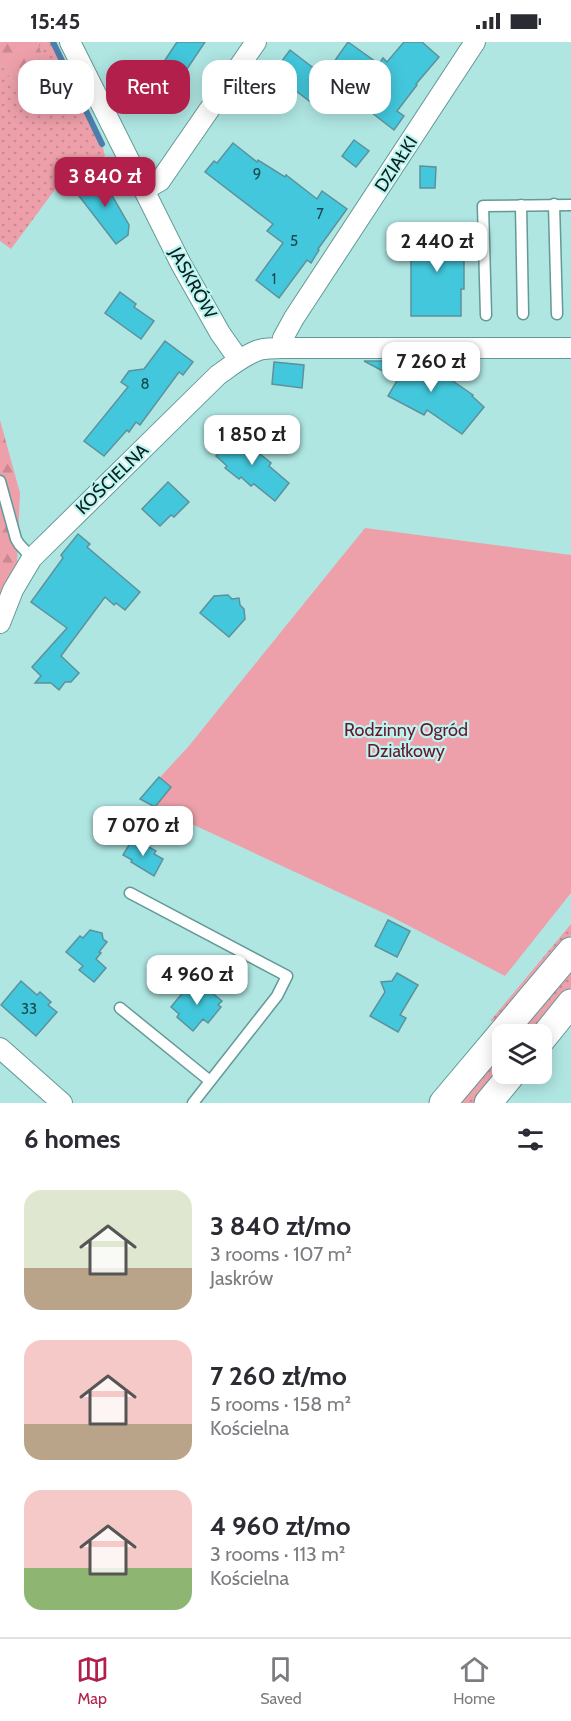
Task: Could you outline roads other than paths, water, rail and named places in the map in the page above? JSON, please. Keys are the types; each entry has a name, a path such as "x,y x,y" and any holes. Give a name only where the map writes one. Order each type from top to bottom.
{"street":[{"name":"JASKRÓW","path":"70,42 181,264 220,333 239,360"},
{"path":"144,190 160,181 256,42"},
{"name":"DZIAŁKI","path":"283,348 283,338 294,318 475,42"},
{"name":"KOŚCIELNA","path":"0,623 13,590 32,558 218,375 239,360 260,350 283,348 571,348"},
{"path":"443,1103 571,951"},
{"path":"552,1027 571,1003"},
{"path":"0,1048 62,1103"},
{"path":"488,1103 504,1084"}],"lane":[{"path":"554,204 557,314"},
{"path":"520,205 523,314"},
{"path":"486,315 483,206 571,205"},
{"path":"0,481 16,539 32,558"},
{"path":"130,893 286,976 277,996 193,1103"},
{"path":"120,1008 210,1081"}],"waterway":[{"path":"53,42 102,144"}],"park label":[{"name":"Rodzinny Ogród Działkowy","path":"406,740"}]}
